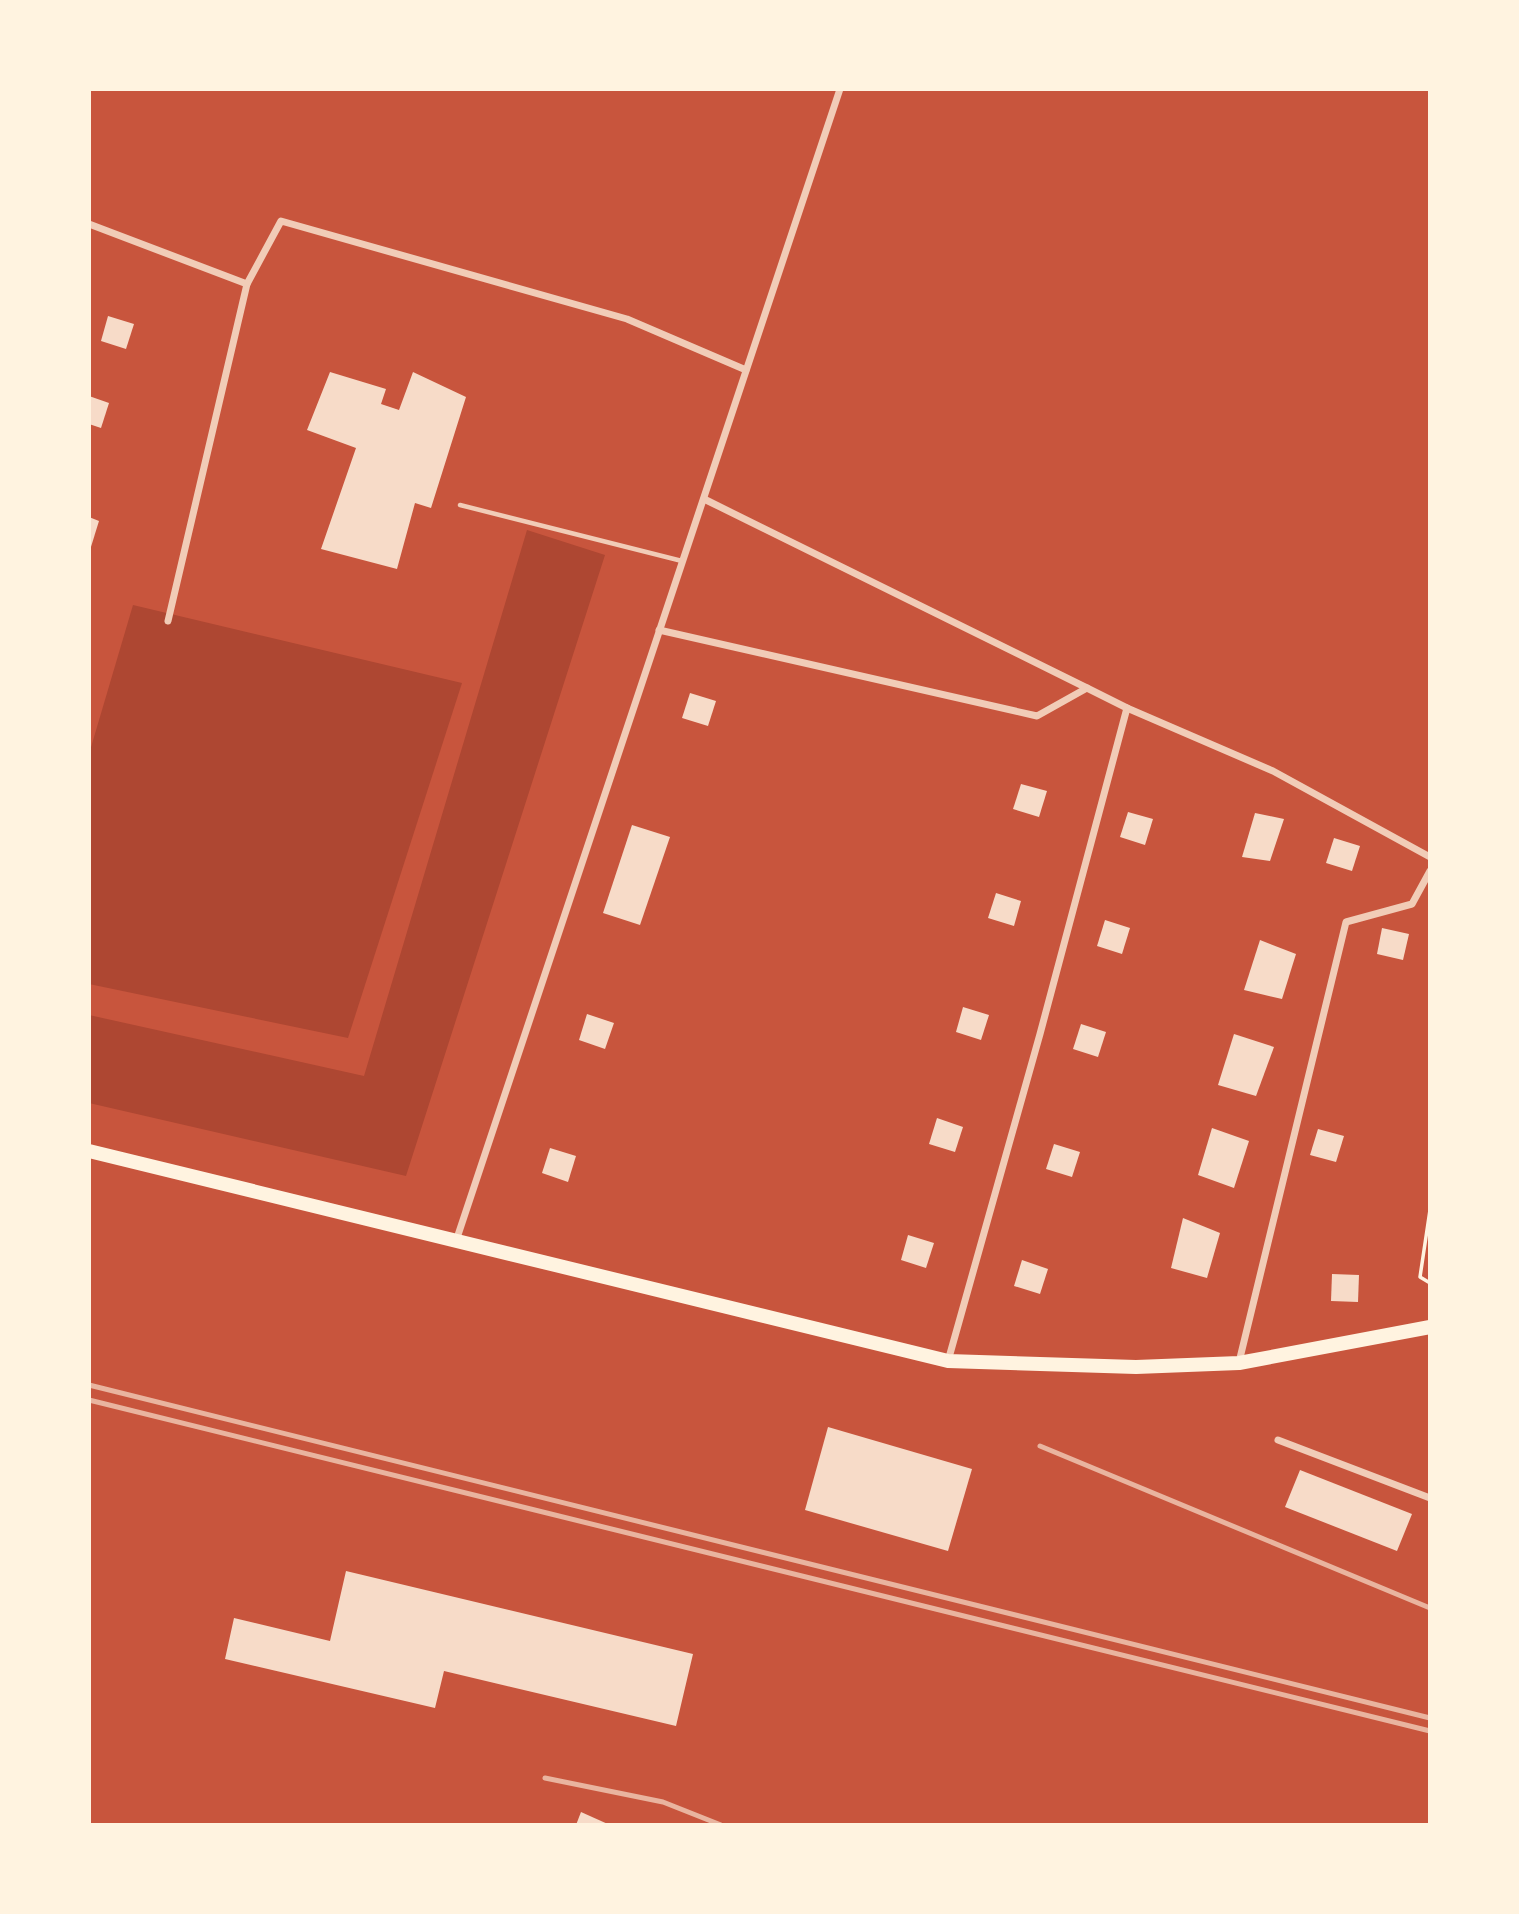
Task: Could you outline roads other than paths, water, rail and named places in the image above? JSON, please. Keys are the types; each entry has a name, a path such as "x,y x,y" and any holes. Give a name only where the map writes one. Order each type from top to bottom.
{"main road":[{"path":"89,1151 948,1361 1136,1367 1239,1363 1430,1327"}],"street":[{"path":"456,1241 840,89"},
{"path":"167,621 247,284 281,221 627,319 746,370"},
{"path":"89,224 247,284"},
{"path":"704,499 1127,708 1273,771 1430,857"},
{"path":"659,630 1037,716 1087,688"},
{"path":"948,1361 1040,1034 1127,708"},
{"path":"1239,1363 1346,922 1412,904 1430,871"},
{"path":"1278,1440 1430,1498"}],"lane":[{"path":"460,505 682,561"}],"railway":[{"path":"89,1385 1430,1718"},
{"path":"89,1400 1430,1731"},
{"path":"1040,1446 1430,1608"},
{"path":"545,1778 663,1802 721,1825"}]}
